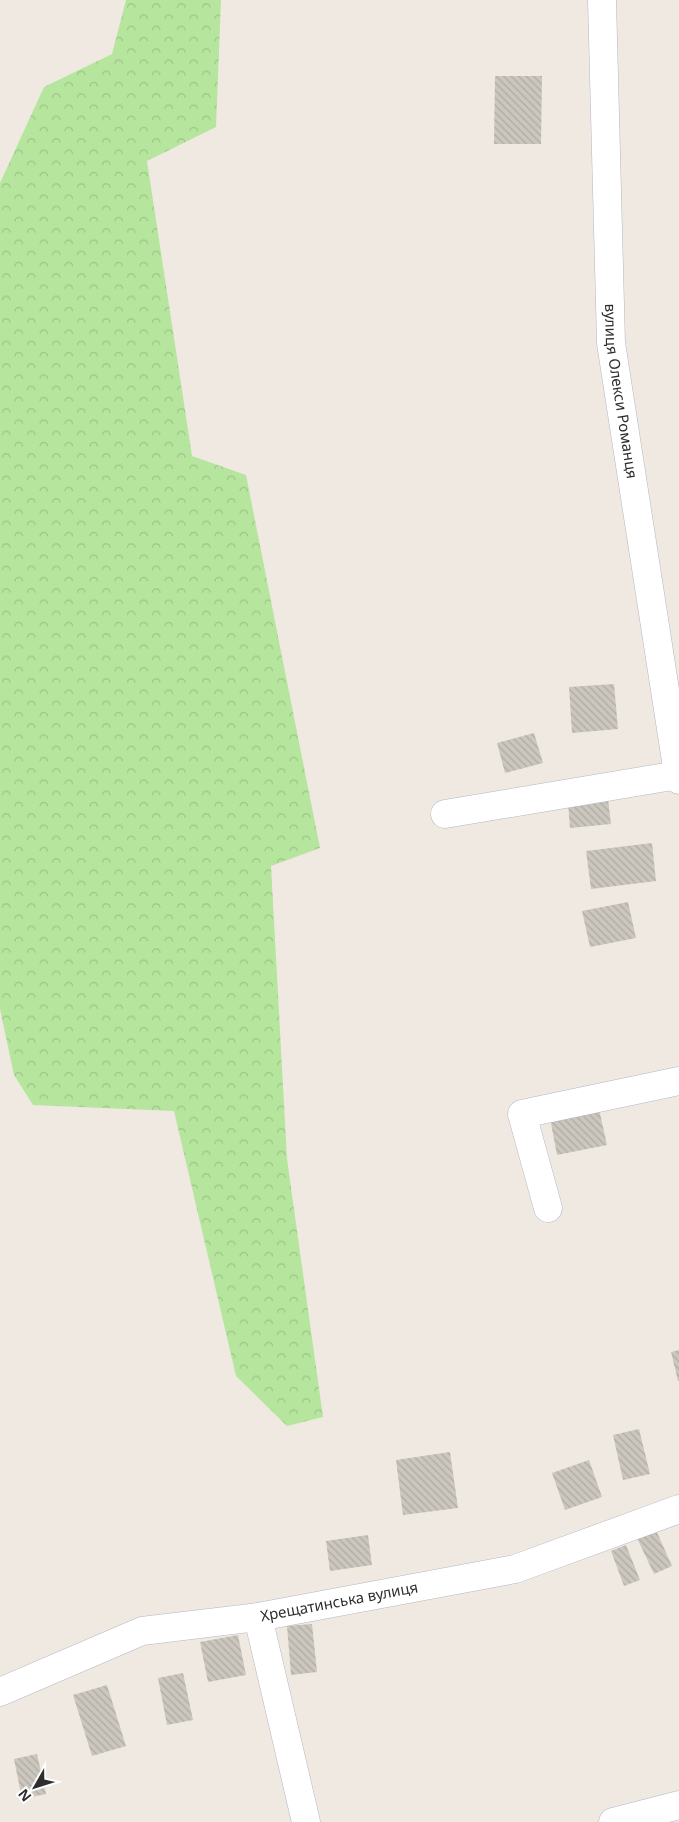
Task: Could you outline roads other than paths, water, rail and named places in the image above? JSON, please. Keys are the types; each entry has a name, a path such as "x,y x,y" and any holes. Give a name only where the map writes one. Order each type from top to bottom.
{"street":[{"name":"вулиця Олекси Романця","path":"602,0 611,343 679,777"},
{"path":"445,814 679,777"},
{"path":"548,1208 522,1114 679,1081"},
{"name":"Хрещатинська вулиця","path":"0,1692 142,1632 258,1617 515,1569 679,1509"},
{"path":"258,1617 306,1822"},
{"path":"613,1822 679,1806"}]}
